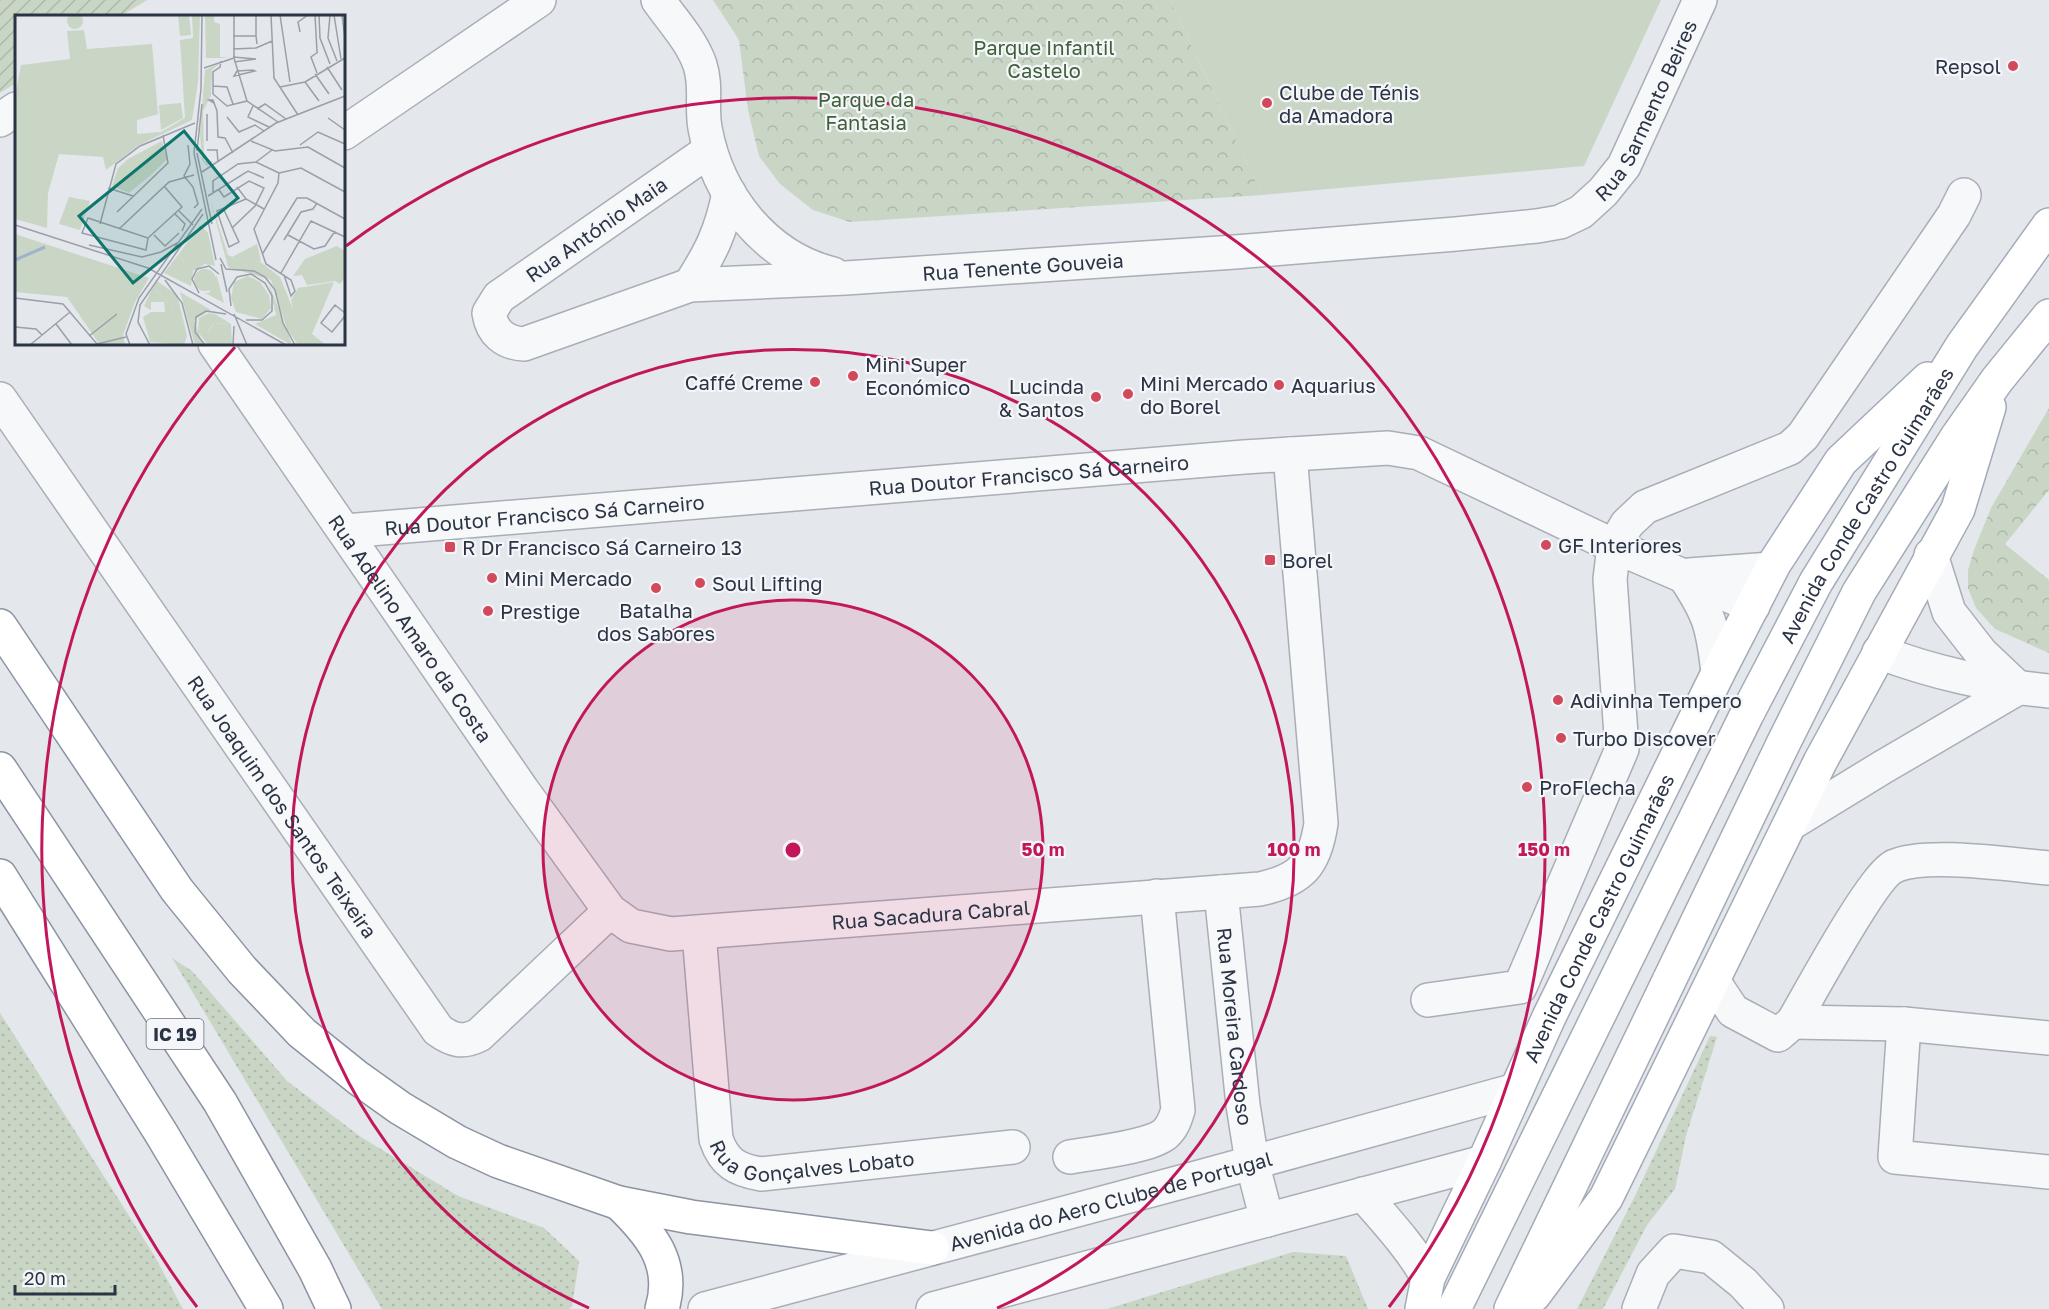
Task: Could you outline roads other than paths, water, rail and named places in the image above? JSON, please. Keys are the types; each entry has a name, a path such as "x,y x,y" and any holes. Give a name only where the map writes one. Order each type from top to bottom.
{"main road":[{"name":"Avenida Conde Castro Guimarães","path":"1454,1309 1742,725 1816,582 1962,346 2049,225"},
{"name":"Avenida Conde Castro Guimarães","path":"1511,1309 1783,744 1859,592 1957,437 1997,380 2049,316"},
{"name":"Avenida Conde Castro Guimarães","path":"1425,1294 1549,1017 1718,673 1772,569 1841,461 1962,346"},
{"name":"Avenida Conde Castro Guimarães","path":"1524,1309 1606,1198 1820,762 1931,555 1959,509 1997,380"},
{"path":"1753,606 1879,652"},
{"path":"0,626 177,890 242,970 302,1033 400,1108 447,1136 498,1161 619,1203 691,1217 932,1248"},
{"name":"IC 19","path":"0,770 220,1102 315,1269 334,1309"},
{"path":"0,876 160,1133 266,1309"},
{"path":"1535,1051 1595,1135"},
{"path":"1484,1162 1533,1148 1641,1126"},
{"path":"619,1203 644,1227 656,1244 665,1269 666,1284 662,1309"}],"street":[{"path":"345,132 539,0"},
{"path":"658,0 693,49 699,63 704,80 705,125 710,150 740,212 775,246 816,270 846,278"},
{"name":"Rua Sarmento Beires","path":"1581,212 1603,192 1624,166 1700,0"},
{"path":"0,120 15,110"},
{"name":"Rua António Maia","path":"489,313 499,297 710,150"},
{"path":"690,285 715,243 729,193"},
{"name":"Avenida Conde Castro Guimarães","path":"1428,1000 1520,987 1622,749 1610,579 1614,546 1627,524 1645,507 1790,448 1803,436 1954,215 1964,195"},
{"name":"Rua Tenente Gouveia","path":"489,313 490,323 504,339 524,344 690,285 846,278 1252,251 1537,226 1560,222 1581,212"},
{"name":"Rua Adelino Amaro da Costa","path":"217,345 523,791 610,911"},
{"name":"Rua Joaquim dos Santos Teixeira","path":"0,399 438,1030 457,1041 468,1041 479,1035 610,911"},
{"name":"Rua Doutor Francisco Sá Carneiro","path":"345,531 1388,448 1419,453 1614,546 1753,606"},
{"name":"Rua Sacadura Cabral","path":"610,911 631,926 647,930 670,934 699,933 1260,889 1290,880 1307,866 1318,843 1321,823 1290,454"},
{"path":"1931,555 1949,612 1981,653 2033,690"},
{"name":"Rua Doutor Francisco Sá Carneiro","path":"1684,576 1772,569"},
{"path":"1684,576 1701,602 1710,623 1718,673"},
{"path":"1879,652 1910,664 2033,690"},
{"path":"1790,824 1883,766 2033,690"},
{"path":"1713,981 1733,1011 1778,1035 1792,1022 1871,891 1892,867 1915,860 2049,868"},
{"name":"Rua Moreira Cardoso","path":"1221,892 1243,1105 1252,1162 1267,1220"},
{"path":"1070,1157 1150,1142 1165,1134 1173,1124 1179,1110 1157,896"},
{"name":"Rua Gonçalves Lobato","path":"699,933 716,1139 720,1153 736,1167 761,1174 1013,1147"},
{"path":"1792,1022 1904,1024 2049,1038"},
{"path":"1904,1024 1896,1157 2049,1173"},
{"name":"Avenida do Aero Clube de Portugal","path":"705,1309 1516,1090"},
{"path":"933,1309 1484,1162"},
{"path":"1364,1194 1419,1260 1425,1294"},
{"path":"1640,1309 1653,1274 1674,1251 1711,1257 1743,1283 1767,1309"}],"place":[{"name":"Repsol","path":"2013,66"},
{"name":"Clube de Ténis da Amadora","path":"1267,103"},
{"name":"Mini Super Económico","path":"853,376"},
{"name":"Caffé Creme","path":"815,382"},
{"name":"Aquarius","path":"1279,385"},
{"name":"Mini Mercado do Borel","path":"1128,394"},
{"name":"Lucinda & Santos","path":"1096,397"},
{"name":"GF Interiores","path":"1546,545"},
{"name":"R Dr Francisco Sá Carneiro 13","path":"450,547"},
{"name":"Borel","path":"1270,560"},
{"name":"Mini Mercado","path":"492,578"},
{"name":"Soul Lifting","path":"700,583"},
{"name":"Batalha dos Sabores","path":"656,588"},
{"name":"Prestige","path":"488,611"},
{"name":"Adivinha Tempero","path":"1558,700"},
{"name":"Turbo Discover","path":"1561,738"},
{"name":"ProFlecha","path":"1527,787"}],"park label":[{"name":"Parque Infantil Castelo","path":"1044,58"},
{"name":"Parque da Fantasia","path":"866,110"}]}
